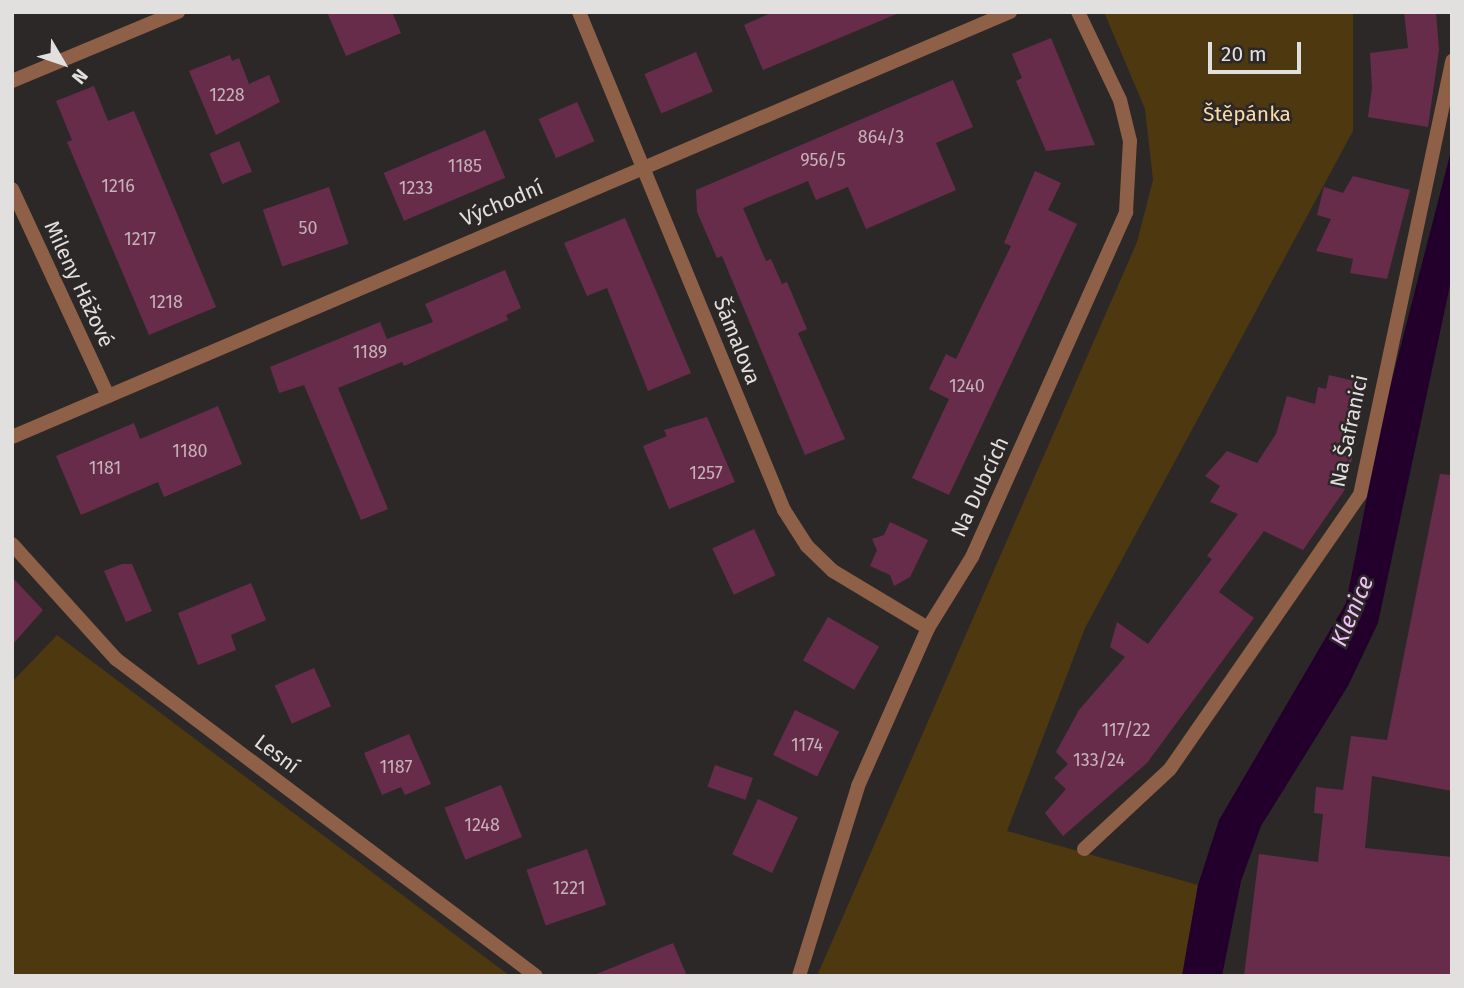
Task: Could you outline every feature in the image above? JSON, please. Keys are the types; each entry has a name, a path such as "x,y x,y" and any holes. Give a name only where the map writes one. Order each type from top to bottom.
{"street":[{"path":"12,81 178,12"},
{"name":"Šámalova","path":"579,12 784,510 807,546 833,570 928,628"},
{"name":"Východní","path":"12,437 643,165 1010,12"},
{"name":"Na Dubcích","path":"799,976 858,786 928,628 972,557 1126,212 1130,176 1127,130 1120,100 1078,12"},
{"name":"Na Šafranici","path":"1084,849 1170,769 1360,495 1452,61"},
{"name":"Mileny Hážové","path":"12,190 108,396"},
{"name":"Lesní","path":"12,544 116,659 536,976"}],"green space":[{"name":"Štěpánka","path":"1104,12 1353,12 1353,131 1085,628 1007,831 1198,885 1182,976 817,976 1137,242 1153,180 1145,109"},
{"path":"57,635 510,976 12,976 12,682"}],"water":[{"name":"Klenice","path":"1452,147 1452,276 1378,623 1348,686 1261,826 1241,881 1222,976 1182,976 1198,885 1219,820 1346,603 1385,407"}],"building":[{"path":"327,12 392,12 401,33 346,56"},
{"path":"773,12 899,13 763,70 744,25"},
{"path":"1404,12 1436,12 1439,50 1428,127 1368,117 1372,88 1370,53 1408,48"},
{"path":"1051,38 1095,145 1046,151 1016,81 1022,78 1012,54"},
{"path":"696,52 713,92 661,113 644,74"},
{"path":"230,55 232,61 239,58 249,84 269,75 280,102 216,135 189,71"},
{"path":"953,80 973,127 936,143 956,190 866,229 848,187 816,200 808,181 743,208 766,261 771,259 782,284 787,282 807,329 798,333 845,439 805,455 722,256 717,258 697,212 696,190"},
{"path":"94,86 108,121 134,111 216,307 149,335 67,142 72,140 56,101"},
{"path":"577,102 594,141 556,158 539,119"},
{"path":"485,130 505,178 404,221 384,173"},
{"path":"239,141 252,171 222,184 210,154"},
{"path":"1035,171 1061,183 1048,210 1077,224 949,495 912,478 949,399 929,389 946,354 956,359 1011,246 1004,243"},
{"path":"1353,176 1410,190 1387,279 1350,273 1353,259 1316,251 1331,219 1317,215 1324,187 1343,193"},
{"path":"329,187 349,244 282,267 263,210"},
{"path":"625,218 691,373 648,391 607,288 587,296 564,243"},
{"path":"505,270 521,308 506,315 508,320 404,366 402,362 338,388 388,509 361,520 304,385 279,393 270,367 380,322 387,339 433,322 425,304"},
{"path":"1329,375 1367,384 1346,488 1303,550 1264,531 1219,592 1254,618 1147,763 1063,836 1045,813 1066,789 1054,778 1068,764 1056,752 1079,710 1125,657 1110,647 1117,622 1148,644 1212,559 1207,556 1238,514 1210,502 1220,486 1205,476 1227,451 1257,463 1276,434 1287,396 1315,404 1318,387 1326,389"},
{"path":"218,406 242,464 164,497 158,482 81,515 56,456 134,423 140,439"},
{"path":"707,417 735,482 669,509 643,446 667,436 664,430"},
{"path":"1440,474 1452,475 1452,791 1372,776 1365,848 1452,857 1452,976 1244,976 1259,854 1318,862 1323,814 1314,813 1316,787 1343,790 1351,736 1387,740"},
{"path":"890,522 928,540 910,577 894,586 890,575 870,566 877,550 872,539 884,535"},
{"path":"754,529 776,575 734,595 712,548"},
{"path":"122,564 132,564 152,611 126,622 104,571"},
{"path":"12,577 43,610 12,645"},
{"path":"251,583 266,620 231,635 236,650 198,665 178,613"},
{"path":"828,617 879,646 854,690 803,660"},
{"path":"314,668 331,706 292,724 275,685"},
{"path":"795,710 839,731 817,776 773,755"},
{"path":"409,734 431,784 405,795 401,787 382,795 364,753"},
{"path":"715,765 753,778 745,800 708,787"},
{"path":"501,785 522,837 465,860 444,808"},
{"path":"758,799 798,818 772,873 732,854"},
{"path":"587,849 606,905 546,926 526,870"},
{"path":"673,943 687,976 594,976 594,975"}]}
